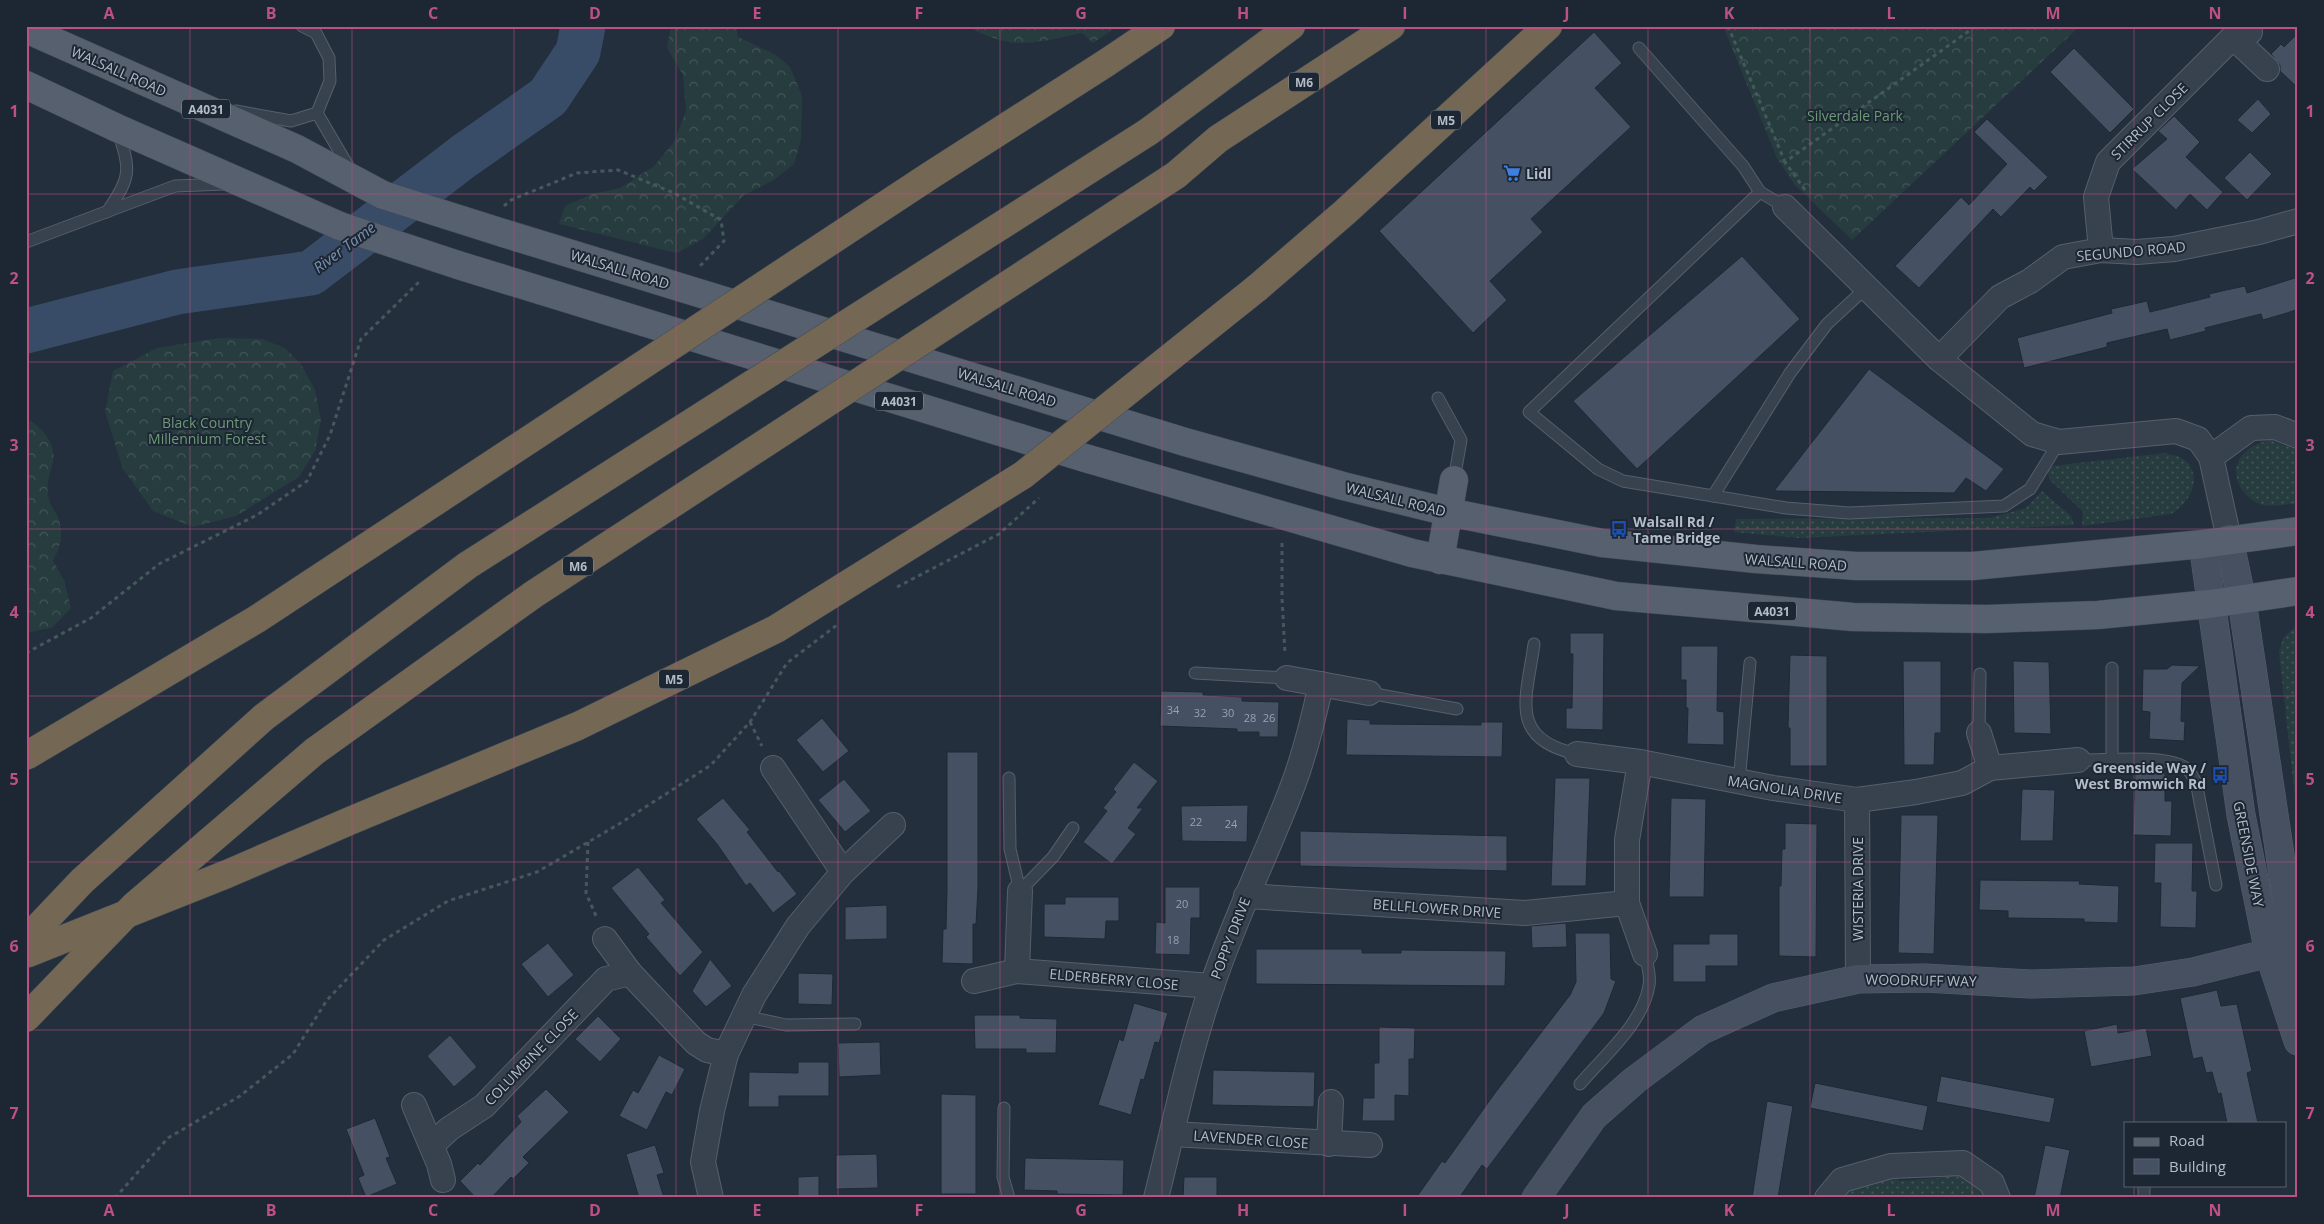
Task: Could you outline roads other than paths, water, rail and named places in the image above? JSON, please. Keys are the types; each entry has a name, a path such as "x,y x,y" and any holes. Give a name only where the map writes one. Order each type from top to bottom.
{"highway":[{"path":"26,756 257,619 923,180 1161,26"},
{"path":"26,940 82,881 264,717 468,565 1148,132 1291,26"},
{"name":"M6","path":"26,1018 134,906 315,751 534,594 1176,175 1218,139 1391,26"},
{"name":"M5","path":"26,954 228,874 578,726 776,629 1023,475 1257,288 1351,207 1548,26"}],"main road":[{"name":"WALSALL ROAD","path":"26,29 297,150 383,195 503,220 1185,442 1343,486 1448,512 1602,543 1756,560 1856,566 1973,566 2229,540"},
{"name":"A4031","path":"26,85 117,128 340,226 458,265 1085,458 1440,560 1616,596 1853,618 1987,619 2098,615 2242,601 2298,591"},
{"path":"1440,560 1454,480"},
{"name":"A4031","path":"2229,540 2298,531"}],"street":[{"name":"STIRRUP CLOSE","path":"2101,250 2096,197 2108,162 2242,34 2267,69"},
{"path":"1785,207 1938,359 2032,434 2058,442 2176,431 2198,440 2211,457 2229,540"},
{"name":"SEGUNDO ROAD","path":"1938,359 2000,297 2064,257 2101,250 2137,252 2174,249 2259,232 2298,221"},
{"path":"2211,457 2251,428 2275,427 2298,436"},
{"name":"GREENSIDE WAY","path":"2229,540 2242,601 2290,872 2281,950 2298,975"},
{"name":"GREENSIDE WAY","path":"2203,544 2240,815 2281,950 2298,1041"},
{"path":"1287,678 1369,693"},
{"name":"POPPY DRIVE","path":"1156,1198 1190,1060 1212,986 1246,896 1291,792 1305,750 1320,684"},
{"path":"1979,732 1990,768"},
{"name":"MAGNOLIA DRIVE","path":"1577,754 1640,762 1739,782 1857,800 1916,792 1962,783 1990,768 2078,760"},
{"path":"1640,762 1627,840 1627,903 1645,954"},
{"path":"772,768 843,872"},
{"name":"WISTERIA DRIVE","path":"1857,800 1858,979"},
{"path":"711,1198 703,1162 712,1111 726,1054 754,995 798,926 843,872 892,825"},
{"path":"1017,971 1020,891"},
{"name":"BELLFLOWER DRIVE","path":"1246,896 1525,913 1627,903"},
{"path":"605,939 630,973 696,1043 707,1050 726,1054"},
{"name":"WOODRUFF WAY","path":"1536,1198 1594,1116 1635,1080 1702,1030 1773,998 1858,979 1925,978 2030,984 2134,982 2193,972 2281,950"},
{"name":"ELDERBERRY CLOSE","path":"974,981 1017,971 1212,986"},
{"name":"COLUMBINE CLOSE","path":"432,1145 449,1129 484,1106 606,979 630,973"},
{"name":"LAVENDER CLOSE","path":"1329,1144 1330,1102"},
{"path":"414,1105 432,1145 443,1180"},
{"name":"LAVENDER CLOSE","path":"1172,1134 1370,1145"},
{"path":"1827,1198 1842,1180 1891,1166 1963,1163 1992,1182 1998,1198"}],"lane":[{"path":"302,26 316,33 329,58 330,81 317,113"},
{"path":"1639,48 1743,166 1760,192 1785,207"},
{"path":"188,101 291,121 317,113"},
{"path":"317,113 358,182"},
{"path":"107,212 122,190 128,172 127,161 117,128"},
{"path":"26,242 174,186 244,183"},
{"path":"1760,192 1528,412 1598,469 1623,481 1786,508 1849,513 2004,506 2030,489 2058,442"},
{"path":"1713,496 1790,373 1827,324 1866,288"},
{"path":"1438,398 1461,440 1454,480"},
{"path":"1534,644 1525,709 1528,726 1542,740 1559,750 1577,754"},
{"path":"1739,782 1750,663"},
{"path":"2112,668 2112,760"},
{"path":"1195,673 1287,678"},
{"path":"1979,732 1980,674"},
{"path":"1369,693 1457,709"},
{"path":"2078,760 2172,760 2187,768 2196,782 2216,885"},
{"path":"1008,778 1010,849 1020,891"},
{"path":"1020,891 1053,858 1073,828"},
{"path":"1580,1084 1636,1019 1646,1000 1650,983 1645,954"},
{"path":"744,1016 786,1024 854,1024"},
{"path":"1004,1108 1003,1177 1009,1198"}],"waterway":[{"name":"River Tame","path":"26,331 177,292 311,273 464,156 548,97 578,52 583,26"}],"place":[{"name":"Lidl","path":"1512,173"},
{"name":"Walsall Rd / Tame Bridge","path":"1619,529"},
{"name":"Greenside Way / West Bromwich Rd","path":"2220,775"}],"park label":[{"name":"Silverdale Park","path":"1855,115"},
{"name":"Black Country Millennium Forest","path":"207,430"}]}
